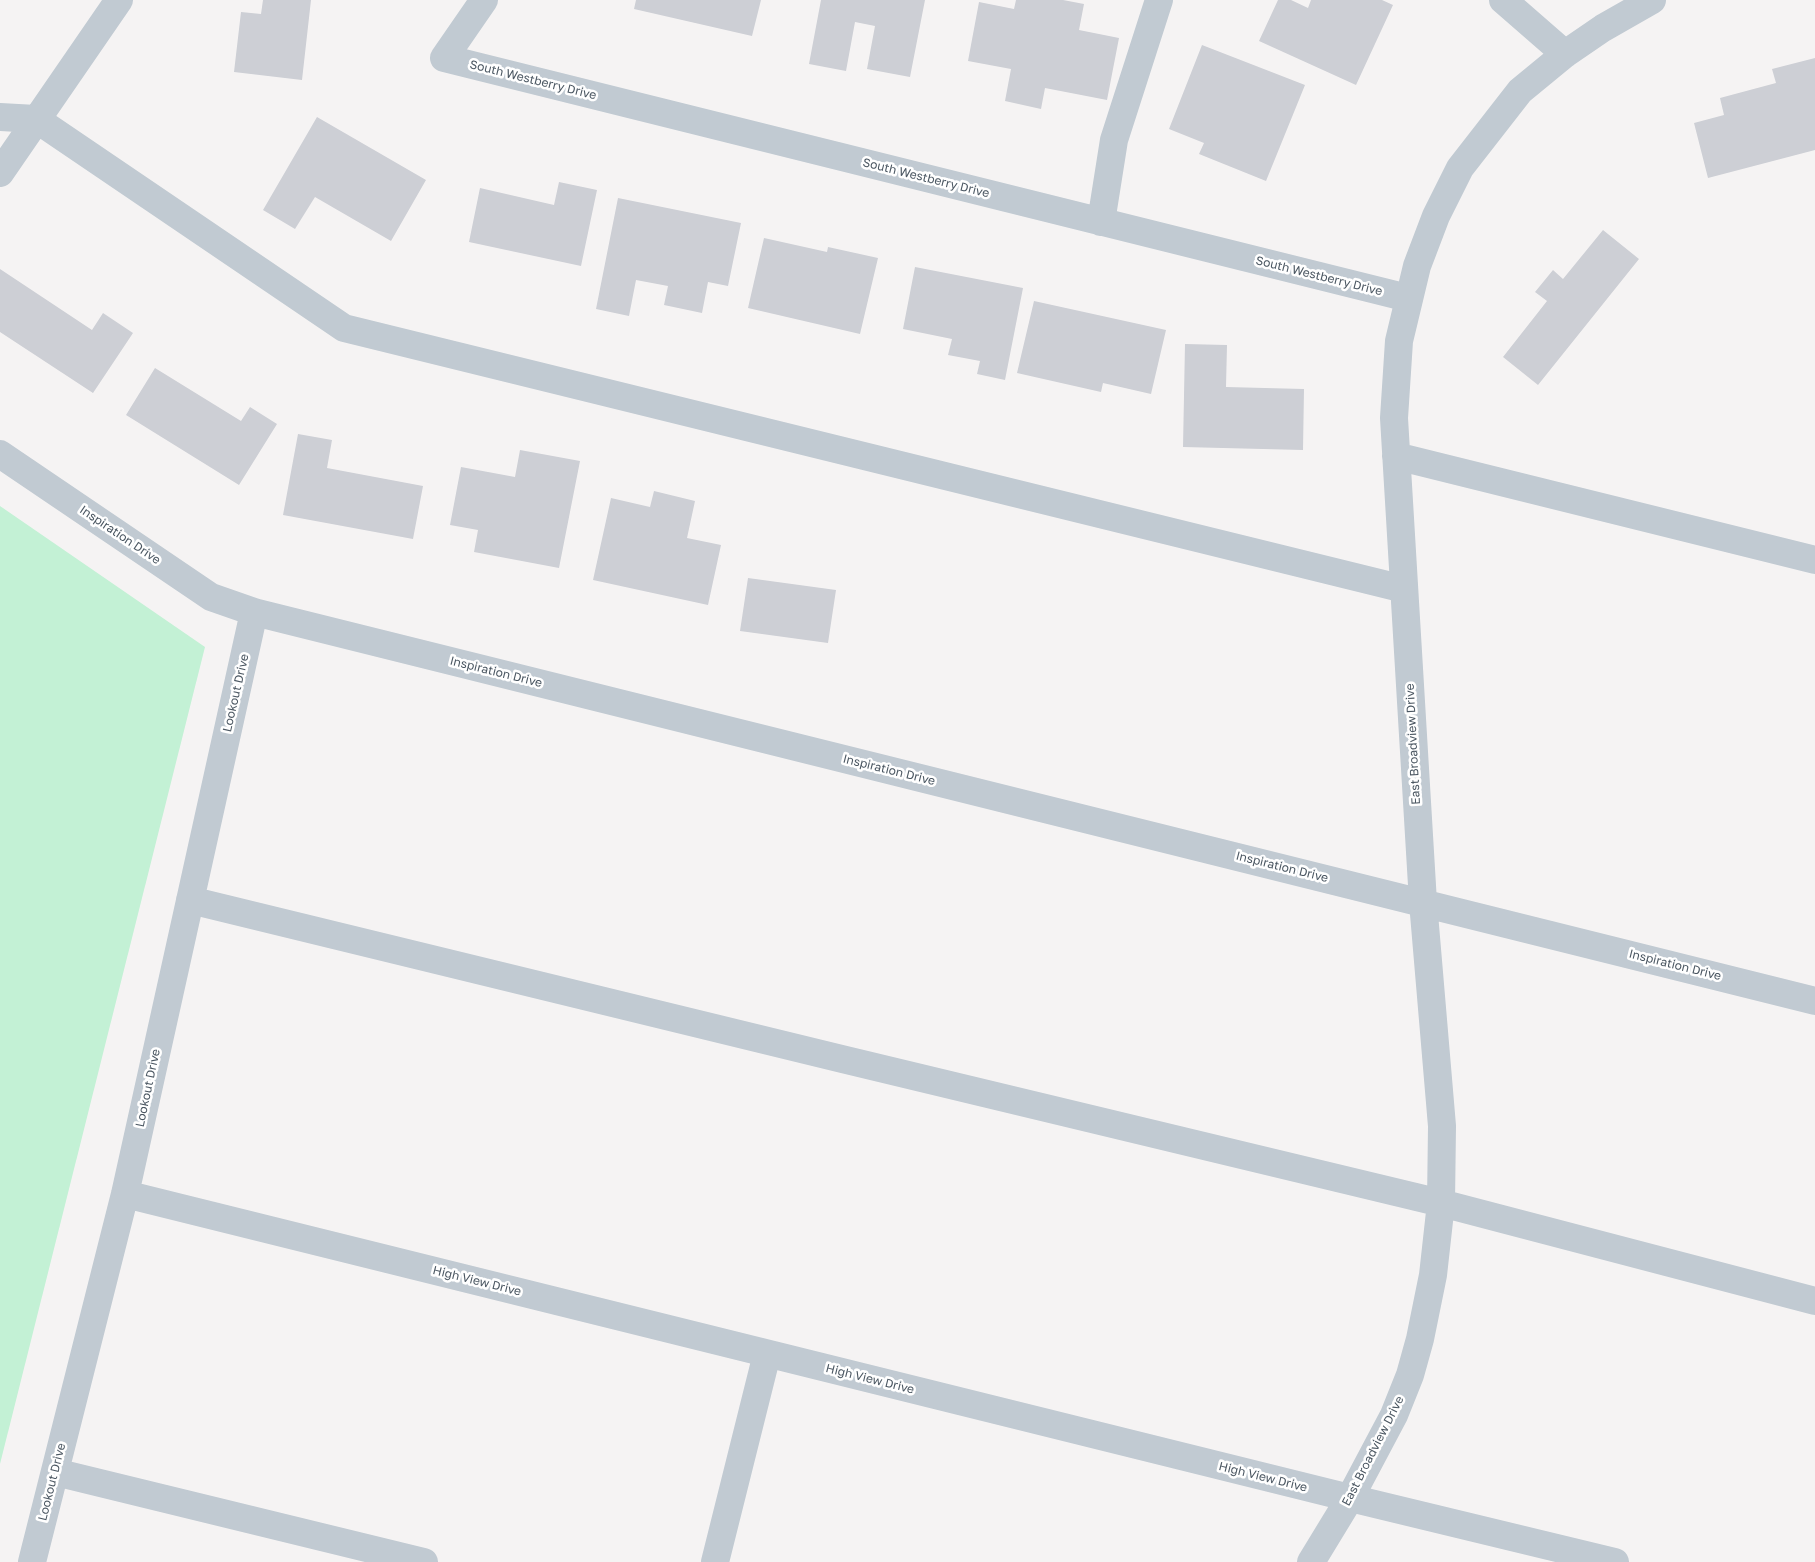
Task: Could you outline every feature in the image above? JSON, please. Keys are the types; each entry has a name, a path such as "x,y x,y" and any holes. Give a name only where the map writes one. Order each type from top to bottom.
{"street":[{"path":"0,173 119,0"},
{"path":"1101,222 1114,140 1159,0"},
{"path":"1503,0 1564,54"},
{"name":"East Broadview Drive","path":"1311,1562 1350,1498 1394,1415 1410,1375 1420,1339 1433,1275 1441,1203 1442,1126 1423,902 1394,418 1399,341 1408,298 1417,266 1436,216 1460,168 1520,91 1564,54 1603,28 1652,0"},
{"name":"South Westberry Drive","path":"473,4 444,58 1408,298"},
{"path":"0,117 36,119 344,328 1404,589"},
{"name":"Inspiration Drive","path":"0,454 211,597 254,612 1815,1001"},
{"path":"1396,456 1815,560"},
{"name":"Lookout Drive","path":"32,1562 125,1194 254,612"},
{"path":"190,900 1441,1203 1815,1301"},
{"name":"High View Drive","path":"125,1194 1615,1562"},
{"path":"715,1562 767,1354"},
{"path":"55,1472 424,1562"}],"green space":[{"path":"0,506 205,647 0,1464"}],"building":[{"path":"263,0 311,0 302,80 234,72 241,12 261,14"},
{"path":"636,0 761,0 752,36 634,9"},
{"path":"821,0 925,0 910,77 867,69 875,26 855,22 846,71 809,64"},
{"path":"1016,0 1063,0 1084,4 1079,30 1119,38 1107,100 1045,88 1041,109 1005,101 1011,69 968,61 979,2 1014,9"},
{"path":"1278,0 1291,0 1308,8 1311,0 1382,0 1393,5 1356,85 1259,41"},
{"path":"1202,45 1305,85 1266,181 1199,154 1204,143 1169,129"},
{"path":"1815,58 1815,150 1708,178 1694,123 1724,115 1720,98 1776,83 1772,69"},
{"path":"317,117 426,180 391,241 315,197 295,229 263,210"},
{"path":"559,182 597,190 581,266 469,242 480,188 554,205"},
{"path":"618,198 741,223 728,286 708,282 702,313 664,305 668,286 636,280 629,316 596,309"},
{"path":"1603,230 1639,259 1538,385 1503,357 1547,301 1535,292 1553,270 1563,279"},
{"path":"764,238 827,252 828,247 878,258 860,334 748,308"},
{"path":"915,267 1023,288 1005,380 977,374 980,361 948,355 952,339 903,329"},
{"path":"0,269 92,330 103,313 133,333 93,393 0,332"},
{"path":"1034,301 1166,330 1151,394 1103,383 1101,392 1017,373"},
{"path":"1185,344 1227,345 1226,387 1304,389 1303,450 1183,447"},
{"path":"155,368 241,421 250,407 277,424 239,485 126,415"},
{"path":"298,434 332,440 327,468 423,486 413,539 283,515"},
{"path":"520,450 580,461 559,568 474,552 478,530 450,525 461,467 515,477"},
{"path":"654,491 695,501 687,538 721,545 708,605 593,580 611,498 650,507"},
{"path":"748,578 836,590 828,643 740,631"}]}
